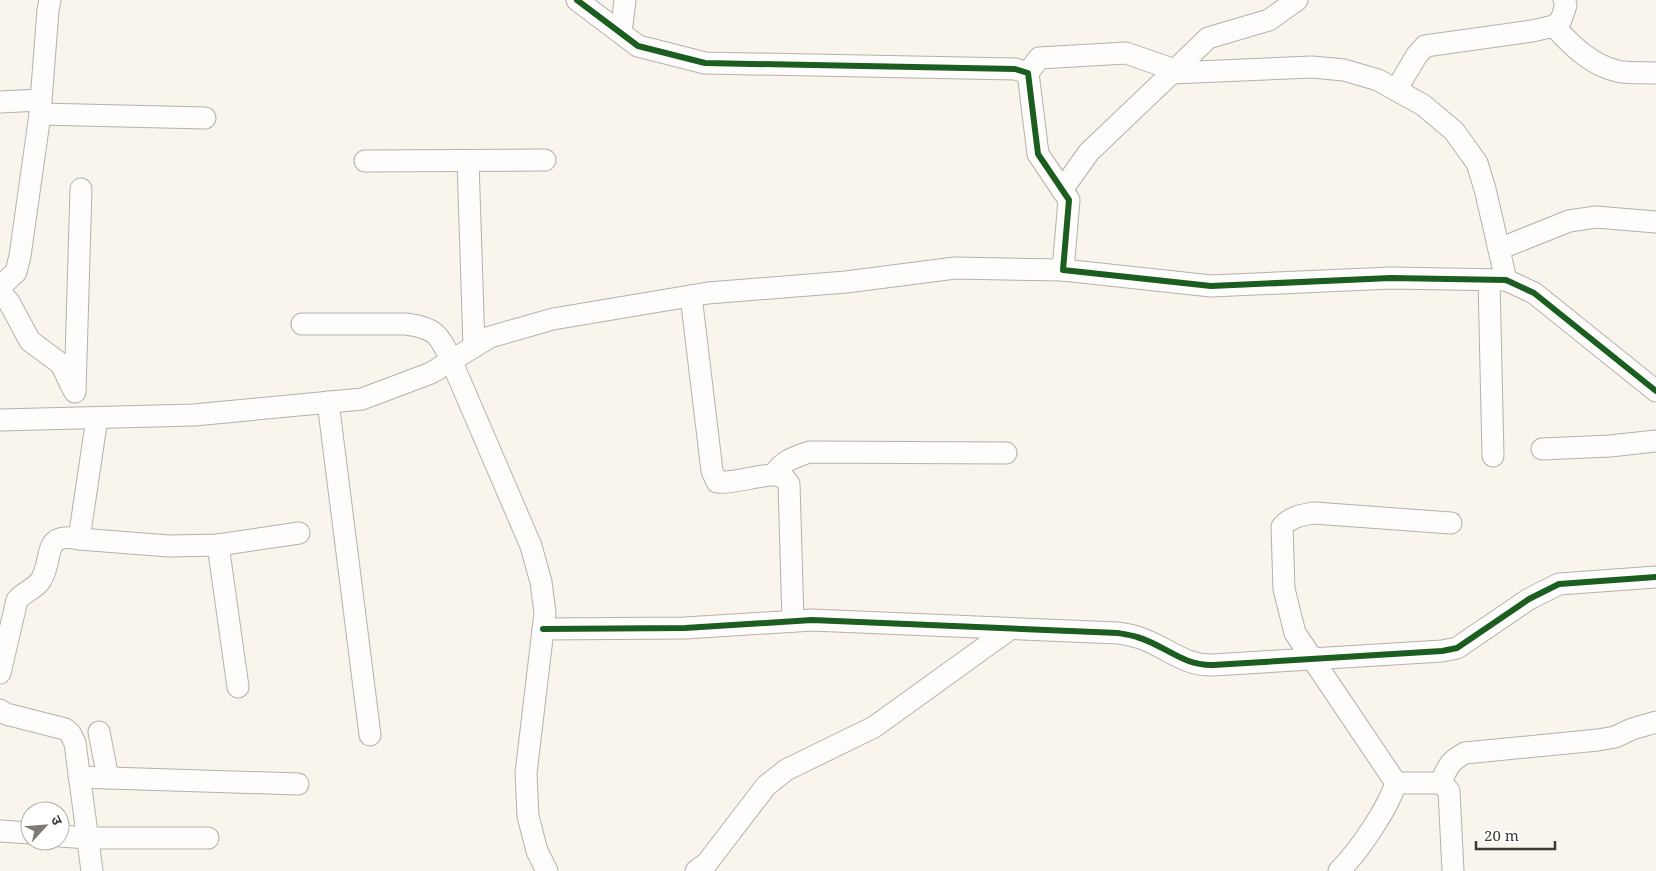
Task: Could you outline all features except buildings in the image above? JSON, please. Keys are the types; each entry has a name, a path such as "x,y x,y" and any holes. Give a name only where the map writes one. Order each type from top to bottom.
{"street":[{"path":"0,286 16,272 20,256 41,107 50,0"},
{"path":"577,0 638,46 705,63 1015,69 1028,73"},
{"path":"621,33 625,0"},
{"path":"1062,190 1089,152 1208,38 1269,20 1297,0"},
{"path":"1396,90 1416,55 1425,46 1532,31 1554,26 1561,20 1566,5 1564,0"},
{"path":"1554,26 1575,48 1590,59 1617,71 1656,73"},
{"path":"1063,270 1069,200 1038,154 1028,73 1039,58 1126,53 1174,72 1312,67 1344,70 1378,80 1424,105 1454,131 1477,162 1486,189 1499,250 1493,456"},
{"path":"0,102 41,107 205,118"},
{"path":"365,161 545,160"},
{"path":"468,161 474,347"},
{"path":"75,392 81,189"},
{"path":"1499,250 1570,221 1596,217 1656,222"},
{"path":"0,420 194,415 362,399 431,373 490,337 553,319 708,293 846,282 955,268 1063,270 1210,286 1391,278 1498,280 1534,293 1656,391"},
{"path":"0,292 9,302 30,341 61,364 75,392 92,418 79,539"},
{"path":"691,296 712,471 717,482 726,484 774,474 783,477 789,484 793,621"},
{"path":"302,324 406,324 419,326 440,337 451,360 531,546 542,582 545,612 526,772 528,816 537,851 547,871"},
{"path":"328,402 370,735"},
{"path":"1542,450 1656,441"},
{"path":"774,474 781,464 791,458 809,452 1006,453"},
{"path":"1339,871 1354,856 1392,795 1396,784 1391,773 1295,633 1284,589 1282,527 1293,517 1314,512 1451,523"},
{"path":"0,673 17,600 23,593 39,583 44,576 50,549 56,541 65,536 79,539 169,546 218,545 299,533"},
{"path":"218,545 238,687"},
{"path":"543,629 685,628 812,620 1118,633 1138,637 1187,662 1200,666 1442,651 1456,648 1529,599 1559,584 1656,577"},
{"path":"696,871 706,862 766,786 786,770 874,727 1010,629"},
{"path":"2,713 65,729 70,733 75,743 92,871"},
{"path":"1441,783 1448,765 1465,753 1598,740 1615,737 1632,729 1656,722"},
{"path":"99,732 108,778"},
{"path":"79,777 298,784"},
{"path":"1396,784 1441,783 1446,786 1449,792 1453,871"},
{"path":"0,831 20,832"},
{"path":"70,837 208,838"}],"cycle path":[{"path":"577,0 638,46 705,63 1015,69 1028,73 1038,154 1069,200 1063,270 1211,286 1391,278 1506,280 1534,293 1656,391"},
{"path":"543,629 685,628 812,620 1118,633 1147,641 1183,659 1213,665 1442,651 1457,648 1529,599 1559,584 1656,577"}]}
